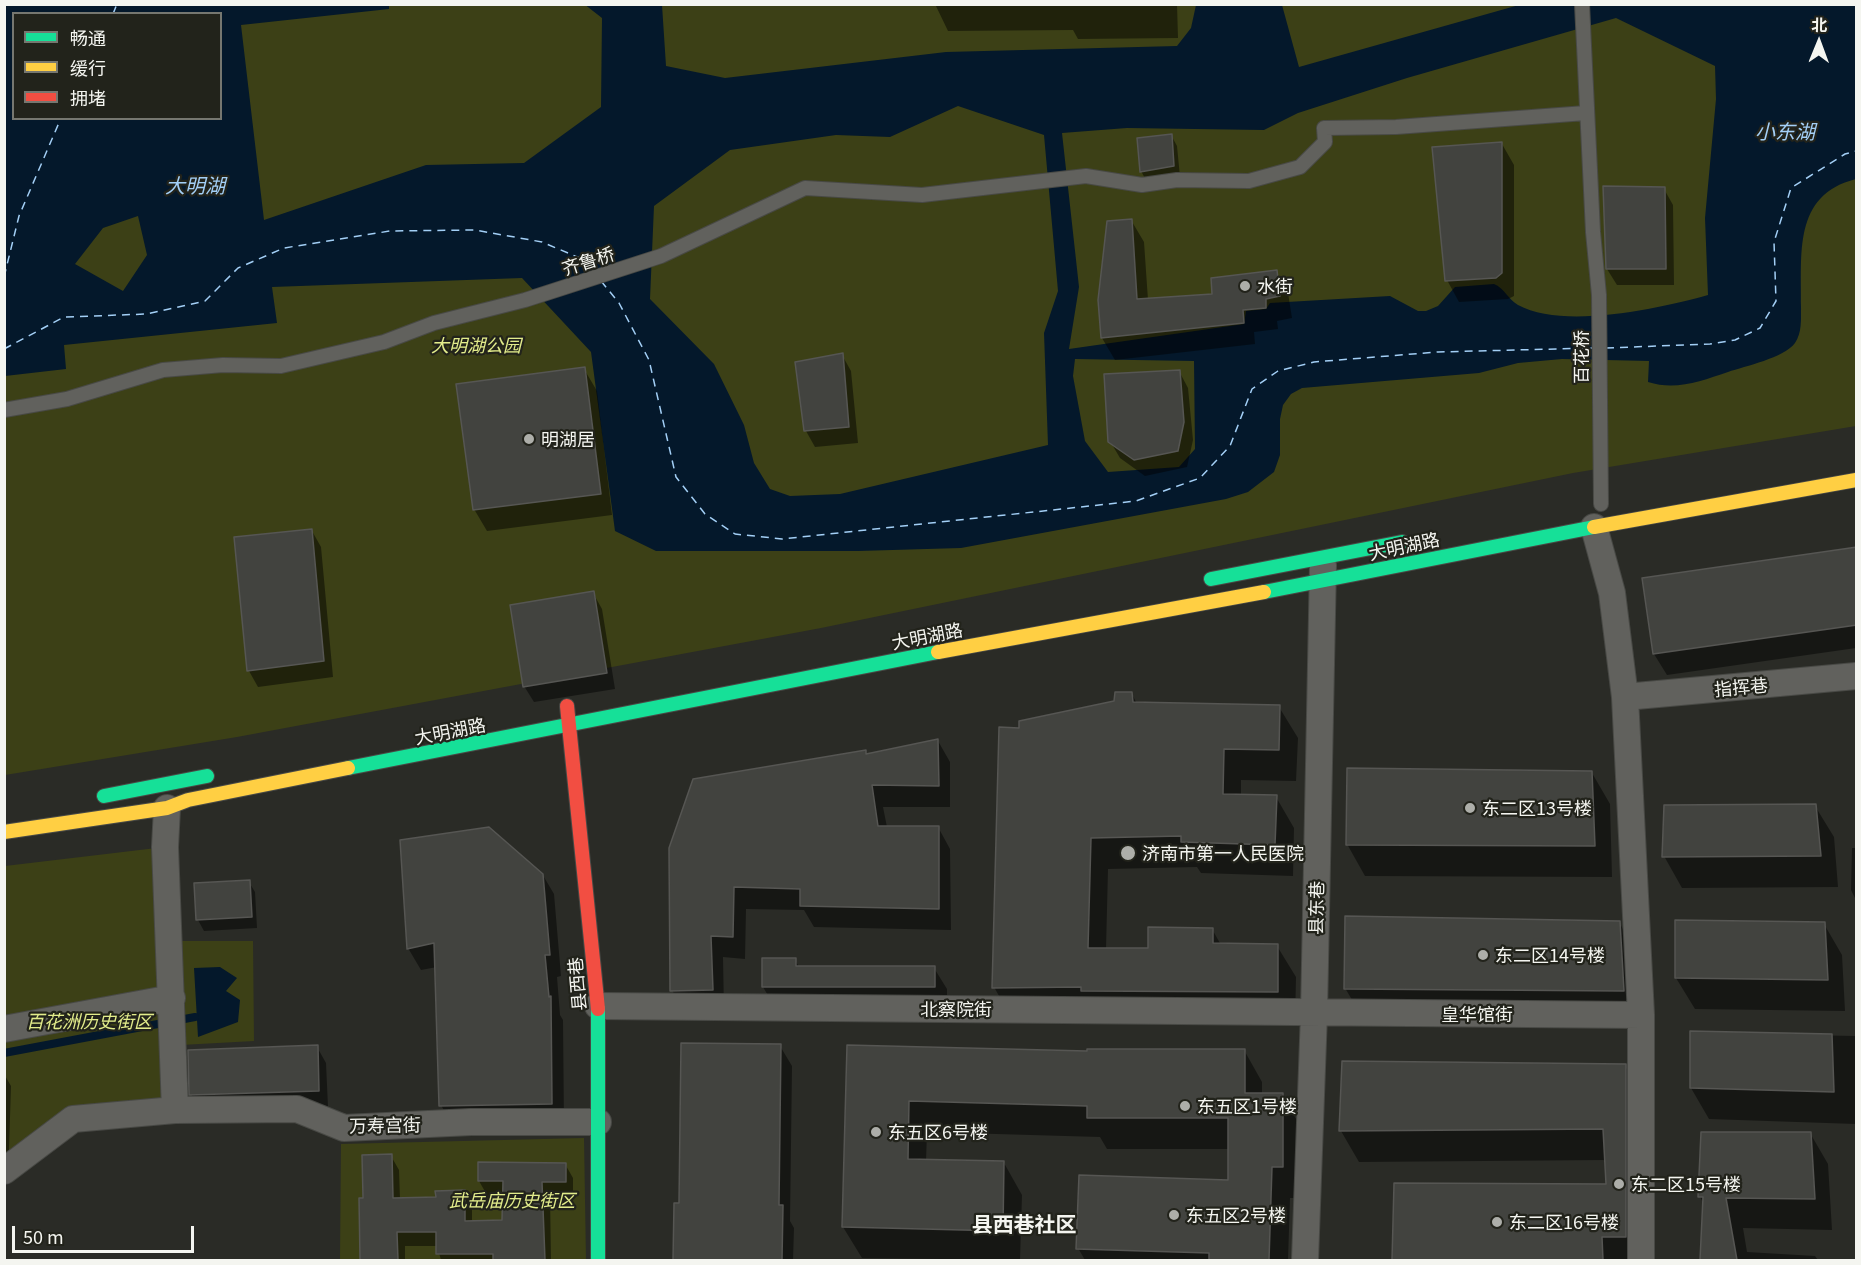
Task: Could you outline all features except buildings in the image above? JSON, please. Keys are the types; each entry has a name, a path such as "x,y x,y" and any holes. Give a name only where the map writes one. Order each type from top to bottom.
{"main road":[{"name":"大明湖路","path":"4,831 167,808 188,800 934,653 1324,581 1599,510 1857,480"},
{"name":"大明湖路","path":"1193,583 1323,555 1420,538"},
{"name":"县西巷","path":"567,706 597,1006 598,1260"},
{"path":"91,798 223,773"}],"street":[{"path":"1599,510 1625,697 1641,1015 1641,1260"},
{"name":"县东巷","path":"1305,1260 1314,1013 1323,555"},
{"name":"指挥巷","path":"1625,697 1857,676"},
{"path":"167,808 165,847 175,1110"},
{"path":"4,1029 172,1001"},
{"name":"北察院街","path":"597,1006 1314,1013"},
{"name":"皇华馆街","path":"1314,1013 1641,1015"},
{"name":"万寿宫街","path":"4,1171 73,1119 175,1110 297,1109 345,1128 471,1122 598,1122"}],"lane":[{"name":"百花桥","path":"1582,4 1586,113 1599,295 1599,510"},
{"name":"齐鲁桥","path":"4,410 67,399 163,370 223,365 281,366 384,342 434,324 525,300 661,256 805,188 922,195 1081,177 1142,185 1177,180 1249,181 1300,167 1326,142 1324,128 1396,127 1586,113"}],"green space":[{"name":"大明湖公园","path":"5,5 1856,5 1856,426 1573,473 821,628 237,737 5,775"},
{"name":"百花洲历史街区","path":"165,847 175,1110 73,1119 5,1171 5,866"},
{"path":"180,941 253,941 254,1041 181,1045"},
{"name":"武岳庙历史街区","path":"584,1138 586,1260 340,1260 341,1144"}],"water":[{"path":"584,4 662,5 666,66 725,78 946,52 1177,46 1191,28 1196,5 1282,5 1299,67 1519,5 1856,5 1856,179 1835,187 1821,198 1811,213 1802,248 1799,335 1790,348 1764,361 1708,379 1669,386 1648,382 1649,361 1562,359 1518,363 1479,373 1302,388 1291,394 1283,405 1280,419 1280,455 1274,472 1248,492 1226,499 961,548 858,551 656,551 615,531 591,352 522,278 272,287 277,323 64,345 66,369 5,376 4,5 389,5 389,9 241,25 264,220 426,165 524,163 601,107 602,18","holes":["1616,18 1715,66 1716,99 1705,218 1708,295 1665,306 1613,314 1560,316 1537,312 1518,305 1494,284 1455,287 1438,306 1426,311 1418,311 1390,296 1270,303 1266,309 1246,311 1244,324 1069,349 1079,287 1062,133 1127,128 1264,130 1298,113 1407,78","958,106 1044,135 1058,291 1044,333 1048,445 840,494 790,496 770,489 754,463 744,425 714,364 650,299 654,206 730,150 836,135 890,137","138,216 147,255 123,291 75,264 103,228","1075,359 1194,361 1195,449 1179,467 1108,472 1085,441 1073,376"]},
{"path":"220,967 237,978 226,991 240,1000 238,1022 198,1037 194,968"}],"waterway":[{"path":"4,1053 195,1017"}],"ferry route":[{"path":"114,12 117,4"},
{"path":"4,277 19,216 60,120"},
{"path":"1606,348 1710,344 1735,340 1760,328 1776,301 1774,242 1791,188 1845,154 1856,151"},
{"path":"4,349 64,317 147,314 205,301 238,268 284,248 390,231 475,230 542,242 582,259 592,271"},
{"path":"601,281 619,303 649,360 676,477 705,514 735,534 782,539 1136,501 1200,478 1230,446 1252,389 1278,371 1314,362 1438,352 1593,348"}],"traffic: fast":[{"path":"1264,592 1594,527"},
{"path":"1211,579 1402,542"},
{"path":"348,768 938,652"},
{"path":"104,796 207,776"},
{"path":"598,1009 598,1260"}],"traffic: slow":[{"path":"1594,527 1856,480"},
{"path":"938,652 1264,592"},
{"path":"4,832 167,808 188,800 348,768"}],"traffic: jam":[{"path":"567,706 598,1009"}],"place":[{"name":"水街","path":"1245,286"},
{"name":"明湖居","path":"529,439"},
{"name":"东二区13号楼","path":"1470,808"},
{"name":"济南市第一人民医院","path":"1128,853"},
{"name":"东二区14号楼","path":"1483,955"},
{"name":"东五区1号楼","path":"1185,1106"},
{"name":"东五区6号楼","path":"876,1132"},
{"name":"东二区15号楼","path":"1619,1184"},
{"name":"东五区2号楼","path":"1174,1215"},
{"name":"东二区16号楼","path":"1497,1222"}],"district":[{"name":"县西巷社区","path":"1024,1224"}],"water label":[{"name":"小东湖","path":"1785,131"},
{"name":"大明湖","path":"195,185"}]}
